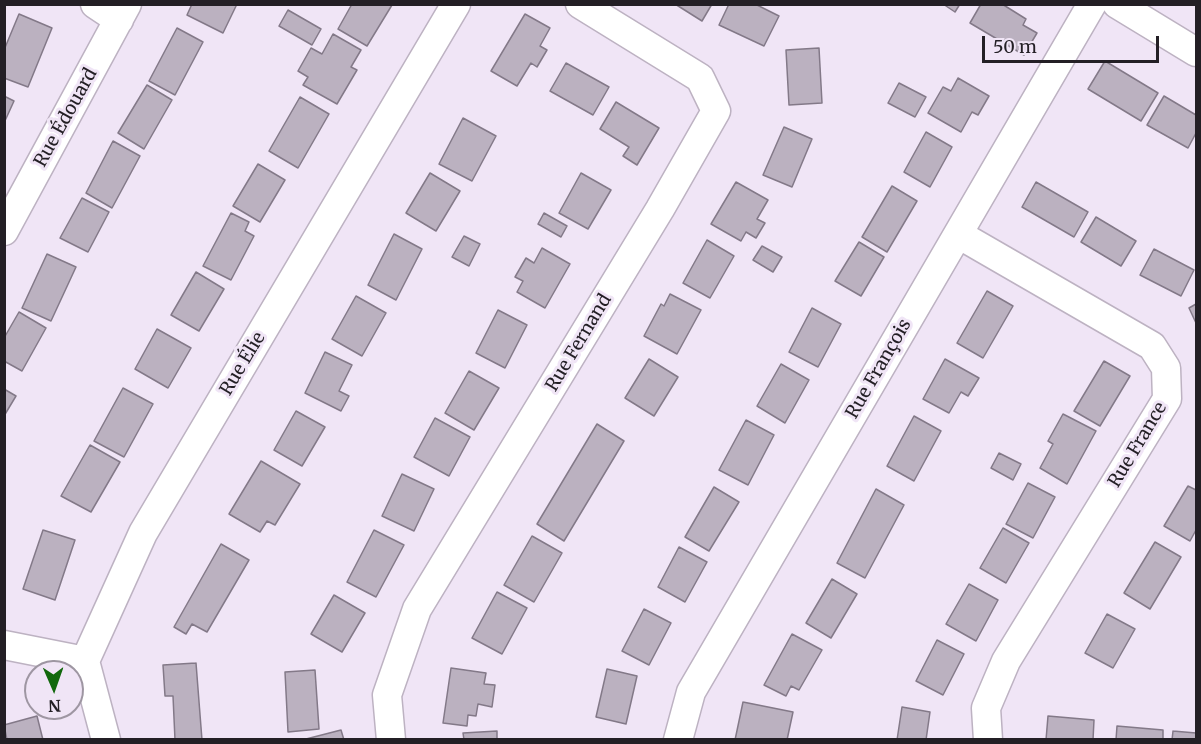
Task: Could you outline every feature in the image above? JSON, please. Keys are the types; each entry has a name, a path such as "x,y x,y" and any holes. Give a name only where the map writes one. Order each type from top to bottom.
{"street":[{"path":"95,4 123,12"},
{"name":"Rue Élie","path":"86,662 143,533 456,4"},
{"name":"Rue Fernand","path":"391,740 387,695 417,609 660,209 716,111 700,78 580,4"},
{"name":"Rue François","path":"678,740 691,692 1092,4"},
{"path":"1117,4 1197,52"},
{"name":"Rue Édouard","path":"4,231 123,12"},
{"name":"Rue France","path":"958,234 1152,346 1166,368 1167,399 1006,661 986,708 988,740"},
{"path":"4,645 86,662 106,740"}],"building":[{"path":"192,4 237,4 223,33 187,15"},
{"path":"352,4 392,5 367,46 338,29"},
{"path":"675,4 712,4 702,21"},
{"path":"729,4 755,4 779,16 764,46 719,25"},
{"path":"943,4 960,4 955,12"},
{"path":"981,4 1002,4 1026,19 1023,25 1037,33 1024,55 970,23"},
{"path":"288,10 321,29 312,45 279,26"},
{"path":"19,14 52,28 28,87 4,78 4,50"},
{"path":"525,14 550,28 540,46 547,50 537,67 531,63 517,86 491,71"},
{"path":"177,28 203,42 175,95 149,81"},
{"path":"333,34 361,50 351,67 357,70 337,104 303,85 308,77 298,71 311,48 322,54"},
{"path":"819,48 822,103 789,105 786,50"},
{"path":"1105,61 1158,93 1141,121 1088,89"},
{"path":"566,63 609,87 593,115 550,91"},
{"path":"958,78 989,96 978,115 972,112 961,132 928,113 943,87 951,91"},
{"path":"899,83 926,97 915,117 888,103"},
{"path":"147,85 172,100 144,149 118,133"},
{"path":"4,96 14,101 4,123"},
{"path":"1164,96 1196,115 1196,133 1188,148 1147,125"},
{"path":"300,97 329,114 298,168 269,151"},
{"path":"616,102 659,128 637,165 623,156 629,147 600,129"},
{"path":"463,118 496,136 472,181 439,164"},
{"path":"784,127 812,139 792,187 763,175"},
{"path":"926,132 952,147 930,187 904,172"},
{"path":"113,141 140,156 112,208 86,193"},
{"path":"258,164 285,180 260,222 233,206"},
{"path":"430,173 460,191 436,231 406,213"},
{"path":"581,173 611,190 588,229 559,213"},
{"path":"736,182 768,200 757,219 765,223 756,238 746,232 741,241 711,224"},
{"path":"1036,182 1088,212 1074,237 1022,207"},
{"path":"892,186 917,201 887,252 862,237"},
{"path":"82,198 109,212 88,252 60,238"},
{"path":"231,213 249,222 245,231 254,236 231,280 203,266"},
{"path":"544,213 567,226 561,237 538,224"},
{"path":"1096,217 1136,241 1121,266 1081,242"},
{"path":"394,234 422,249 396,300 368,285"},
{"path":"464,236 480,244 469,266 452,257"},
{"path":"707,240 734,256 710,298 683,283"},
{"path":"859,242 884,257 861,296 835,281"},
{"path":"762,246 782,257 773,272 753,260"},
{"path":"542,248 570,264 545,308 517,292 523,281 515,277 526,258 534,263"},
{"path":"1154,249 1194,270 1181,296 1140,275"},
{"path":"47,254 76,267 51,321 22,308"},
{"path":"196,272 224,289 199,331 171,315"},
{"path":"987,291 1013,306 983,358 957,343"},
{"path":"670,294 701,310 677,354 644,336 661,304 664,306"},
{"path":"356,296 386,313 362,356 332,339"},
{"path":"1196,304 1196,323 1189,308"},
{"path":"812,308 841,324 818,367 789,352"},
{"path":"498,310 527,325 505,368 476,353"},
{"path":"19,312 46,328 22,371 4,361 4,338"},
{"path":"157,329 191,348 168,388 135,369"},
{"path":"325,352 352,365 339,391 349,396 341,411 305,393"},
{"path":"649,359 678,377 654,416 625,398"},
{"path":"945,359 979,378 968,396 961,392 949,413 923,399"},
{"path":"1104,361 1130,376 1100,426 1074,411"},
{"path":"781,364 809,380 785,423 757,406"},
{"path":"469,371 499,388 474,430 445,413"},
{"path":"123,388 153,404 124,457 94,441"},
{"path":"4,389 16,396 4,416"},
{"path":"296,411 325,427 302,466 274,450"},
{"path":"1063,414 1096,431 1067,484 1040,468 1053,444 1048,441"},
{"path":"914,416 941,431 914,481 887,466"},
{"path":"435,418 470,437 449,476 414,457"},
{"path":"746,420 774,435 748,485 719,470"},
{"path":"597,424 624,441 564,541 537,524"},
{"path":"90,445 120,462 91,512 61,496"},
{"path":"999,453 1021,464 1013,480 991,468"},
{"path":"261,461 300,484 275,525 267,521 260,532 229,514"},
{"path":"402,474 434,489 414,531 382,516"},
{"path":"1028,483 1055,497 1033,538 1006,524"},
{"path":"1188,486 1196,490 1196,530 1190,541 1164,526"},
{"path":"714,487 739,502 709,551 685,537"},
{"path":"876,489 904,505 865,578 837,563"},
{"path":"1003,528 1029,543 1006,583 980,568"},
{"path":"43,530 75,540 55,600 23,589"},
{"path":"374,530 404,545 376,597 347,582"},
{"path":"532,536 562,553 534,602 504,585"},
{"path":"1155,542 1181,557 1150,609 1124,593"},
{"path":"221,544 249,560 207,632 192,624 186,634 174,627"},
{"path":"679,547 707,562 685,602 658,587"},
{"path":"832,579 857,594 831,638 806,623"},
{"path":"969,584 998,600 976,641 946,624"},
{"path":"497,592 527,608 502,654 472,638"},
{"path":"334,595 365,613 342,652 311,634"},
{"path":"644,609 671,623 649,665 622,651"},
{"path":"1107,614 1135,629 1113,668 1085,653"},
{"path":"792,634 822,650 799,690 791,686 786,696 764,685"},
{"path":"937,640 964,654 943,695 916,681"},
{"path":"196,663 202,740 175,740 173,696 165,696 163,665"},
{"path":"451,668 486,673 484,684 495,685 492,707 478,704 476,716 468,715 467,726 443,723"},
{"path":"607,669 637,676 626,724 596,717"},
{"path":"315,670 319,729 288,732 285,672"},
{"path":"743,702 793,712 787,740 735,740"},
{"path":"902,707 930,712 926,740 897,740"},
{"path":"1048,716 1094,720 1093,740 1046,740"},
{"path":"24,720 38,720 43,740 7,740 4,725"},
{"path":"1117,726 1163,730 1163,740 1116,740"},
{"path":"341,730 344,740 306,739"},
{"path":"497,731 497,740 464,740 463,733"},
{"path":"1173,731 1196,733 1196,740 1172,740"}]}
